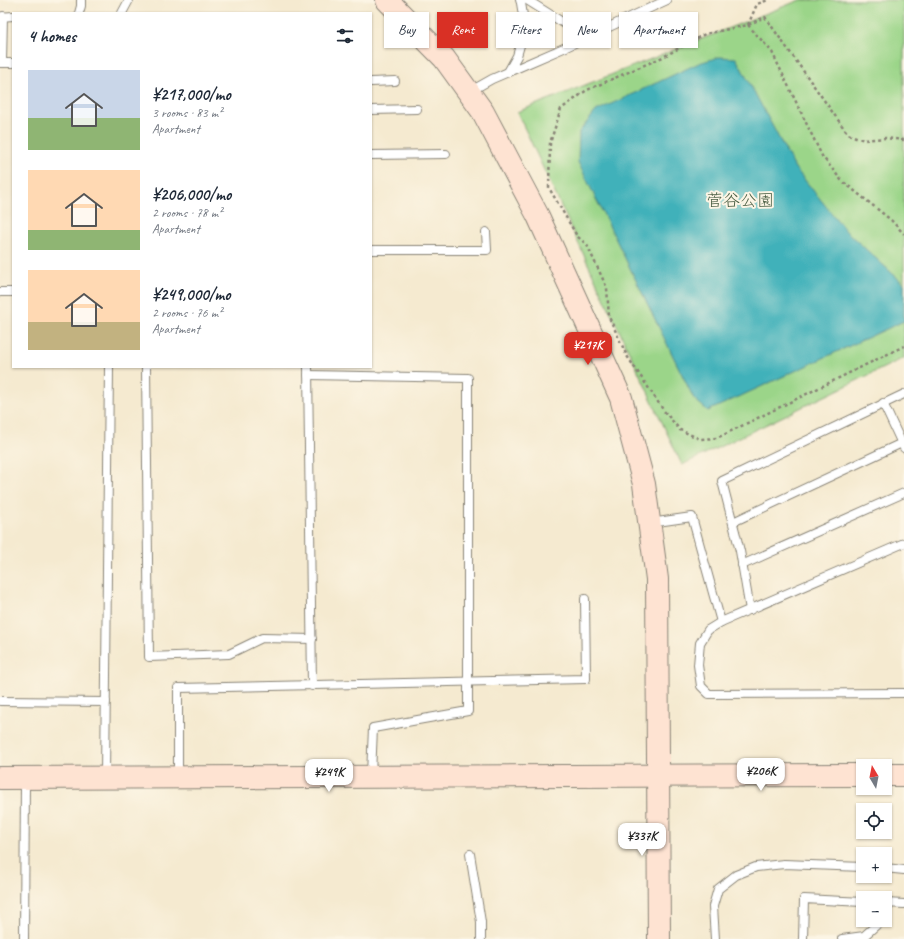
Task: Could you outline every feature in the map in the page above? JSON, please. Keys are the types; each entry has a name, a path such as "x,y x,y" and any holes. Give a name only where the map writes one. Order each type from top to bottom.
{"street":[{"path":"388,0 444,58 483,112 538,216 621,398 644,484 657,579 659,939"},
{"path":"0,778 856,775"},
{"path":"892,775 904,775"}],"lane":[{"path":"79,12 81,0"},
{"path":"123,12 129,0"},
{"path":"508,72 517,56 524,28 520,0"},
{"path":"527,0 563,23"},
{"path":"611,26 667,0"},
{"path":"12,16 1,16 1,63 12,63"},
{"path":"469,92 492,79 563,48"},
{"path":"372,82 395,81"},
{"path":"372,110 417,109"},
{"path":"372,155 446,154"},
{"path":"372,250 487,250 486,232"},
{"path":"0,292 12,292"},
{"path":"105,777 109,368"},
{"path":"146,368 149,657 229,654 262,638 312,639"},
{"path":"312,686 308,371 468,378 468,711 374,728 371,776"},
{"path":"750,610 733,522 722,480 904,394"},
{"path":"733,522 903,444 883,403"},
{"path":"742,565 904,493"},
{"path":"650,523 692,517 721,622"},
{"path":"904,543 721,622 708,630 700,643 698,665 701,686 709,694 904,693"},
{"path":"178,777 178,688 586,679 585,599"},
{"path":"0,701 106,702"},
{"path":"24,939 25,778"},
{"path":"470,854 481,922 481,939"},
{"path":"715,939 713,906 718,889 736,874 756,867 784,864 856,867"},
{"path":"892,869 904,870"},
{"path":"802,939 804,899 856,902"},
{"path":"892,903 904,904"},
{"path":"842,939 864,936 874,927"}],"path":[{"path":"748,25 757,4 768,0"},
{"path":"904,140 885,138 864,140 848,134 765,18 748,25 705,34 663,57 587,90 561,109 550,143 549,188 577,236 587,245 607,288 609,318 627,356 664,411 680,430 700,439 717,438 904,346"},
{"path":"748,25 772,52 822,156 841,180 891,220 904,234"}],"green space":[{"name":"菅谷公園","path":"800,0 904,0 904,358 682,465 517,112 679,48 698,48 698,40"}],"water":[{"path":"719,57 736,58 795,168 846,231 904,284 904,321 708,411 694,399 578,162 579,132 596,111 699,63"}]}
